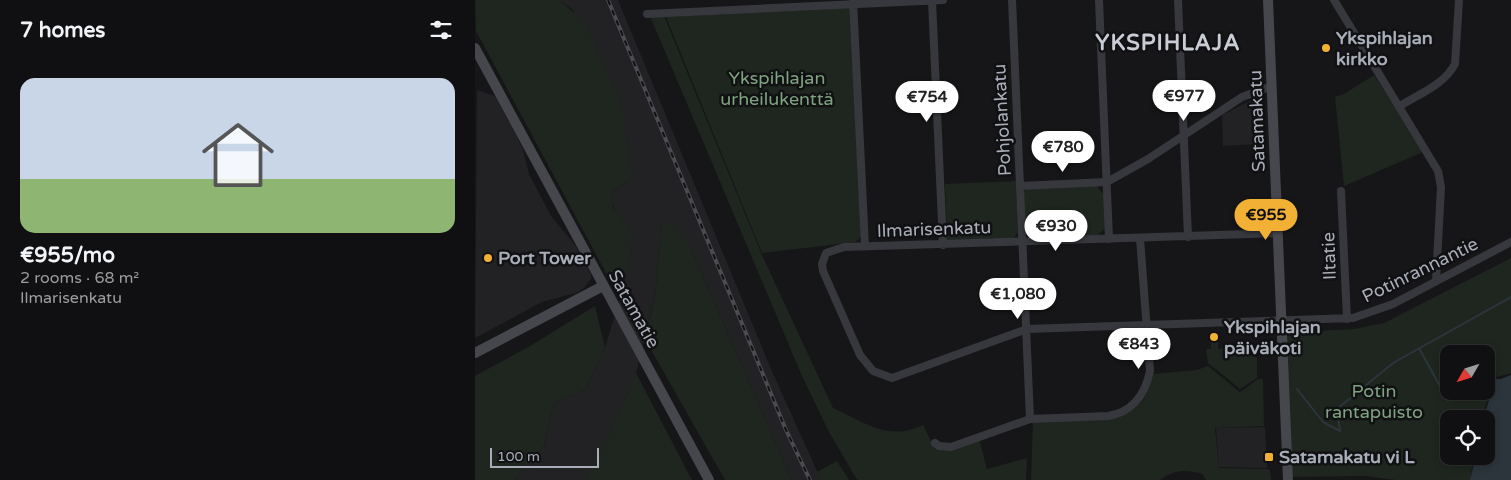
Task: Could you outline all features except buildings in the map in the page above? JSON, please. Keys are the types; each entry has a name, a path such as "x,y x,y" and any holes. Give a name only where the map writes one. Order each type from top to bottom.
{"street":[{"path":"647,14 853,2 943,0"},
{"name":"Pohjolankatu","path":"1012,0 1030,419"},
{"path":"1099,0 1109,239"},
{"path":"1178,0 1189,237"},
{"name":"Satamakatu","path":"1268,0 1288,480"},
{"path":"1334,0 1430,156 1440,180 1436,281"},
{"path":"1399,106 1441,81 1455,64 1459,0"},
{"path":"932,1 943,245"},
{"path":"853,2 865,246"},
{"name":"Satamatie","path":"475,48 709,480"},
{"path":"1020,186 1107,182 1185,135 1242,97 1272,86"},
{"name":"Iltatie","path":"1341,191 1347,319"},
{"name":"Ilmarisenkatu","path":"831,250 865,246 1278,233"},
{"path":"935,443 939,446 951,447 1030,419 1121,414 1133,406 1148,382 1150,371 1140,238"},
{"name":"Potinrannantie","path":"831,250 826,253 822,264 827,282 860,355 873,372 881,376 900,377 1014,332 1027,330 1347,319 1373,313 1393,304 1511,242"},
{"path":"475,353 603,286"}],"shaded area":[{"path":"559,0 618,0 771,369 821,480 792,480 687,240 662,226 655,296 636,373 615,425 595,463 583,480 514,480 544,446 549,420 555,403 586,389 605,347 625,284 626,222 617,216 611,201 613,191 626,182 628,154 625,131 573,10"},
{"path":"477,90 495,96 523,150 529,174 551,216 575,245 591,274 591,279 584,288 576,293 542,302 475,338"},
{"path":"1256,98 1258,144 1223,146 1222,115"},
{"path":"1511,375 1511,480 1470,480 1474,465 1495,465 1495,410 1486,410 1489,400 1495,400 1495,379"},
{"path":"1265,427 1267,468 1219,467 1216,428"}],"green space":[{"path":"475,0 559,0 585,22 621,103 632,175 613,191 612,198 613,208 631,228 629,264 620,299 476,31"},
{"name":"Ykspihlajan urheilukenttä","path":"850,8 861,236 856,242 762,253 666,17"},
{"path":"650,16 664,16 762,255 833,408 866,424 887,431 910,430 923,425 933,445 940,449 979,439 987,469 1027,458 1026,480 858,480 856,478 829,432 802,376"},
{"path":"1374,75 1423,152 1344,186 1335,97 1344,94"},
{"path":"1016,181 1018,232 1014,238 947,240 945,184"},
{"path":"1096,185 1104,195 1105,228 1098,235 1031,238 1025,231 1024,192 1028,188"},
{"path":"667,220 687,240 792,480 725,480 645,339 655,296 662,226"},
{"name":"Potin rantapuisto","path":"1511,258 1511,373 1495,377 1495,345 1440,345 1440,400 1488,400 1484,410 1440,410 1440,465 1472,465 1470,480 1396,480 1364,476 1291,477 1285,334 1354,329 1384,323"},
{"path":"595,306 605,347 586,389 555,403 549,420 544,446 514,480 475,480 475,376 530,346"},
{"path":"1211,342 1218,342 1218,349 1249,345 1250,350 1257,358 1257,378 1240,389 1208,363 1206,349 1211,349"},
{"path":"1208,366 1240,392 1258,379 1263,379 1264,426 1215,428 1219,468 1267,469 1270,470 1271,480 1206,480 1202,474 1186,471 1175,472 1160,480 1031,480 1033,421 1098,419 1120,416 1137,406 1144,398 1153,374 1197,370"},
{"path":"636,373 692,480 583,480 606,441"},
{"path":"837,461 849,480 821,480 817,472"}],"waterway":[{"path":"1297,389 1323,422 1340,431 1337,409 1393,363 1511,297"},
{"path":"1419,348 1440,386"}],"railway":[{"path":"608,0 786,430 810,480"}],"place":[{"name":"Ykspihlajan kirkko","path":"1326,48"},
{"name":"Port Tower","path":"488,258"},
{"name":"Ykspihlajan päiväkoti","path":"1214,337"},
{"name":"Satamakatu vi L","path":"1269,457"}],"district":[{"name":"YKSPIHLAJA","path":"1168,43"}]}
